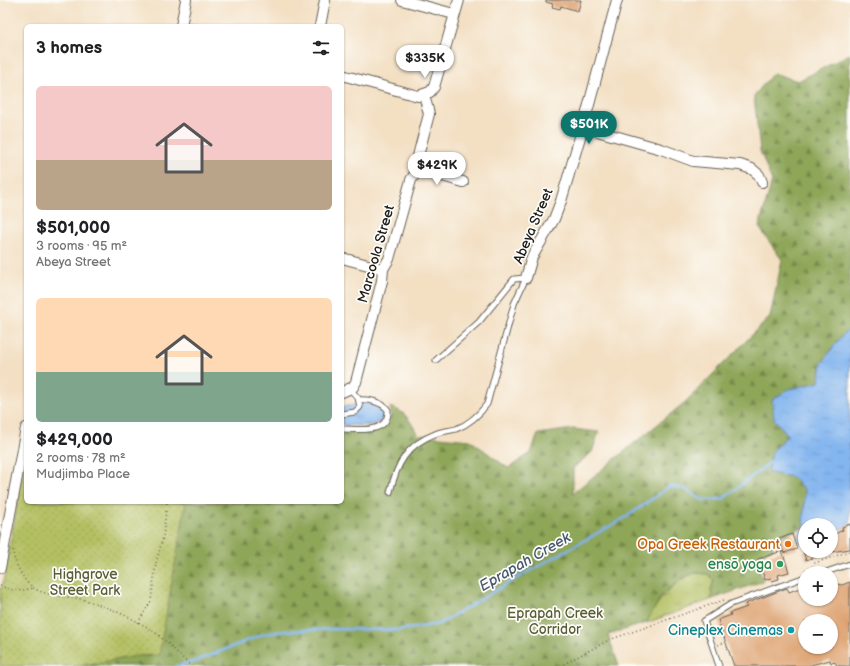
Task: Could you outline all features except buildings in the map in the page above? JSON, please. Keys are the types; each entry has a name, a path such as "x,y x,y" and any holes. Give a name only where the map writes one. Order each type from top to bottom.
{"street":[{"path":"185,24 186,0"},
{"path":"320,24 325,0"},
{"path":"402,0 454,14"},
{"path":"344,76 413,95 424,95 430,92 434,87 459,0"},
{"name":"Abeya Street","path":"526,278 532,257 554,219 561,200 583,127 617,0"},
{"name":"Marcoola Street","path":"346,391 356,382 382,281 383,270 389,259 411,180 418,169 418,156 429,114 424,95"},
{"path":"583,127 661,149 693,161 740,165 752,169 759,175 762,182"},
{"path":"418,169 463,182"},
{"path":"344,259 383,270"},
{"path":"0,568 24,439"}],"lane":[{"path":"390,492 396,471 403,457 417,443 435,434 463,425 478,416 487,404 514,304 526,278 514,279 479,322 436,360"},
{"path":"344,429 376,428 384,424 388,419 388,410 382,404 359,400 346,391"},
{"path":"344,414 355,412 360,407 359,400"},
{"path":"838,568 850,564"},
{"path":"719,666 704,621 728,607 798,581"},
{"path":"728,607 730,613"}],"path":[{"path":"138,622 151,601 167,504"},
{"path":"13,548 14,558 26,583 43,592 87,600 122,613 150,630 191,666"},
{"path":"813,566 815,563 850,551"},
{"path":"0,586 18,591 34,588"},
{"path":"560,666 609,640 728,598"},
{"path":"719,644 726,642"}],"green space":[{"name":"Eprapah Creek Corridor","path":"850,54 850,328 839,339 822,363 819,382 789,389 774,419 788,435 772,452 805,490 803,518 798,518 798,529 773,540 773,549 759,555 756,560 763,581 710,600 713,596 711,591 714,580 708,574 694,573 684,577 663,594 646,623 608,635 619,666 0,666 3,591 25,504 344,504 344,432 368,432 383,428 388,424 390,407 404,414 418,435 470,440 508,468 531,453 538,434 573,429 599,432 592,452 573,468 573,493 684,403 770,317 782,260 759,227 772,181 760,151 754,96 773,73 798,81"},
{"name":"Highgrove Street Park","path":"24,466 24,504 186,504 159,655 137,656 78,666 0,666 0,588 2,588"},
{"path":"694,573 708,574 714,579 711,591 713,596 710,600 646,623 660,600 672,587"}],"water":[{"path":"850,328 850,525 838,530 838,518 803,518 805,490 792,477 768,473 772,452 788,435 774,419 772,400 789,389 819,382 822,363 839,339"},
{"path":"367,403 383,409 385,417 382,421 371,425 344,425 344,407"}],"waterway":[{"name":"Eprapah Creek","path":"176,666 196,661 264,634 284,631 335,629 399,630 439,624 510,582 628,516 670,486 684,489 703,500 723,499 773,460"}],"place":[{"name":"Opa Greek Restaurant","path":"788,544"},
{"name":"ensō yoga","path":"780,564"},
{"name":"Cineplex Cinemas","path":"791,630"}]}
